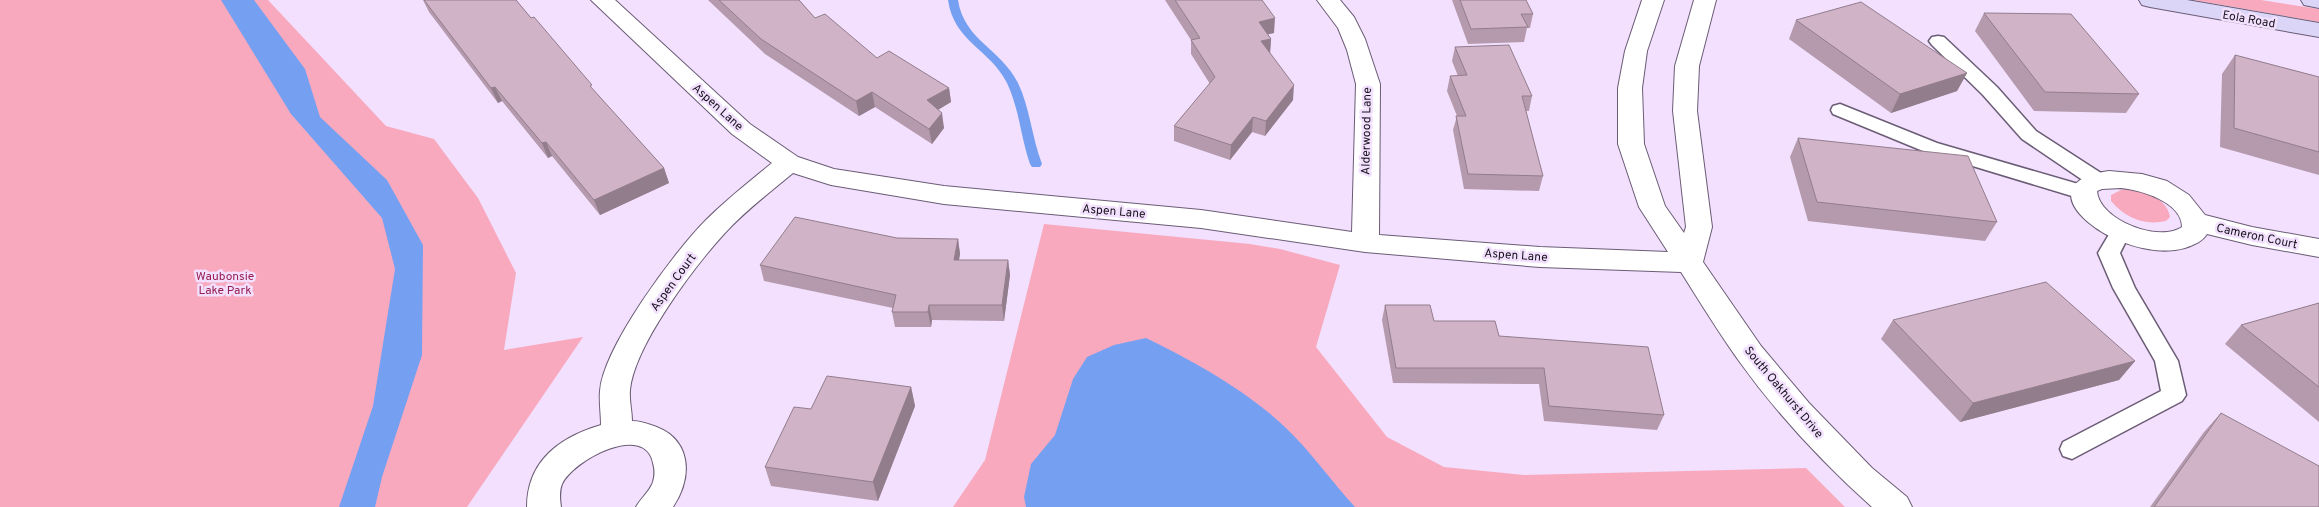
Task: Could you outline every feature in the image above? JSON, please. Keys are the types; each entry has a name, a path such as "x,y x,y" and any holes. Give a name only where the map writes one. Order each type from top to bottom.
{"main road":[{"name":"Eola Road","path":"2150,0 2319,30"},
{"path":"2312,0 2319,1"}],"street":[{"name":"Aspen Lane","path":"602,0 741,129 789,163 831,177 944,194 1201,219 1364,243 1540,257 1689,262"},
{"name":"Alderwood Lane","path":"1328,0 1349,27 1362,59 1368,84 1364,243"},
{"name":"South Oakhurst Drive","path":"1653,0 1636,51 1630,88 1631,144 1652,207 1750,354 1798,412 1861,476 1895,507"},
{"path":"1689,262 1699,227 1685,111 1687,66 1705,0"},
{"name":"Aspen Court","path":"617,432 615,390 622,364 636,335 680,270 714,228 740,203 789,163"},
{"path":"2110,177 2127,178 2163,190 2190,211 2195,222 2195,231 2188,239 2175,242 2149,241 2121,231 2093,212 2086,202 2091,186 2110,177"},
{"name":"Cameron Court","path":"2195,222 2252,236 2319,248"},
{"path":"544,507 545,485 555,467 571,451 585,443 617,432 644,434 663,445 672,460 671,479 661,500 653,507"}],"lane":[{"path":"1938,41 1990,91 2029,135 2091,186"},
{"path":"1840,110 1930,147 2091,186"},
{"path":"2072,449 2174,395 2166,361 2124,288 2109,253 2121,231"}],"green space":[{"name":"Waubonsie Lake Park","path":"0,0 268,0 386,126 434,139 478,198 516,273 504,350 583,337 467,507 0,507"},
{"path":"2194,0 2261,0 2319,9 2319,22"},
{"path":"2123,189 2145,193 2158,199 2168,210 2170,217 2166,221 2151,222 2129,216 2111,201 2111,195"},
{"path":"1044,224 1250,244 1280,249 1340,265 1316,347 1387,437 1444,467 1524,475 1806,468 1845,507 953,507 985,460"}],"water":[{"path":"221,0 254,0 305,69 320,117 387,180 423,245 422,355 382,477 375,507 339,507 373,406 395,269 382,218 291,114"},
{"path":"1146,338 1220,378 1272,415 1305,448 1355,507 1026,507 1024,497 1031,464 1055,435 1073,379 1087,357 1114,345"}],"building":[{"path":"424,0 516,0 531,18 534,17 592,85 590,86 664,168 594,200 546,142 542,143 495,87 491,88"},
{"path":"719,0 799,0 815,18 825,14 877,58 889,51 949,88 927,100 942,113 929,129 872,92 856,101 761,39"},
{"path":"1175,0 1262,0 1275,18 1259,22 1271,39 1261,41 1294,85 1266,121 1253,117 1231,145 1174,126 1215,77 1191,40 1200,38"},
{"path":"1460,0 1526,0 1533,14 1521,14 1528,27 1471,29"},
{"path":"1861,2 1967,73 1900,94 1796,20"},
{"path":"1984,13 2071,14 2139,94 2045,92"},
{"path":"1509,45 1532,96 1522,96 1543,176 1468,174 1456,116 1466,116 1450,76 1467,75 1455,47"},
{"path":"2235,55 2319,77 2319,152 2234,128"},
{"path":"1798,138 1968,156 1997,222 1817,202"},
{"path":"795,217 897,238 958,239 954,260 1008,260 1002,305 929,305 928,312 892,312 896,295 760,265"},
{"path":"2046,282 2135,361 1973,403 1893,320"},
{"path":"2319,303 2319,387 2241,325"},
{"path":"1385,305 1430,305 1434,321 1495,321 1499,336 1648,347 1664,415 1549,406 1544,368 1396,368"},
{"path":"827,376 911,387 873,482 765,467 794,407 811,409"},
{"path":"2221,413 2319,466 2319,507 2154,507"}],"waterway":[{"path":"953,0 955,12 965,31 998,63 1012,82 1036,164"}]}
